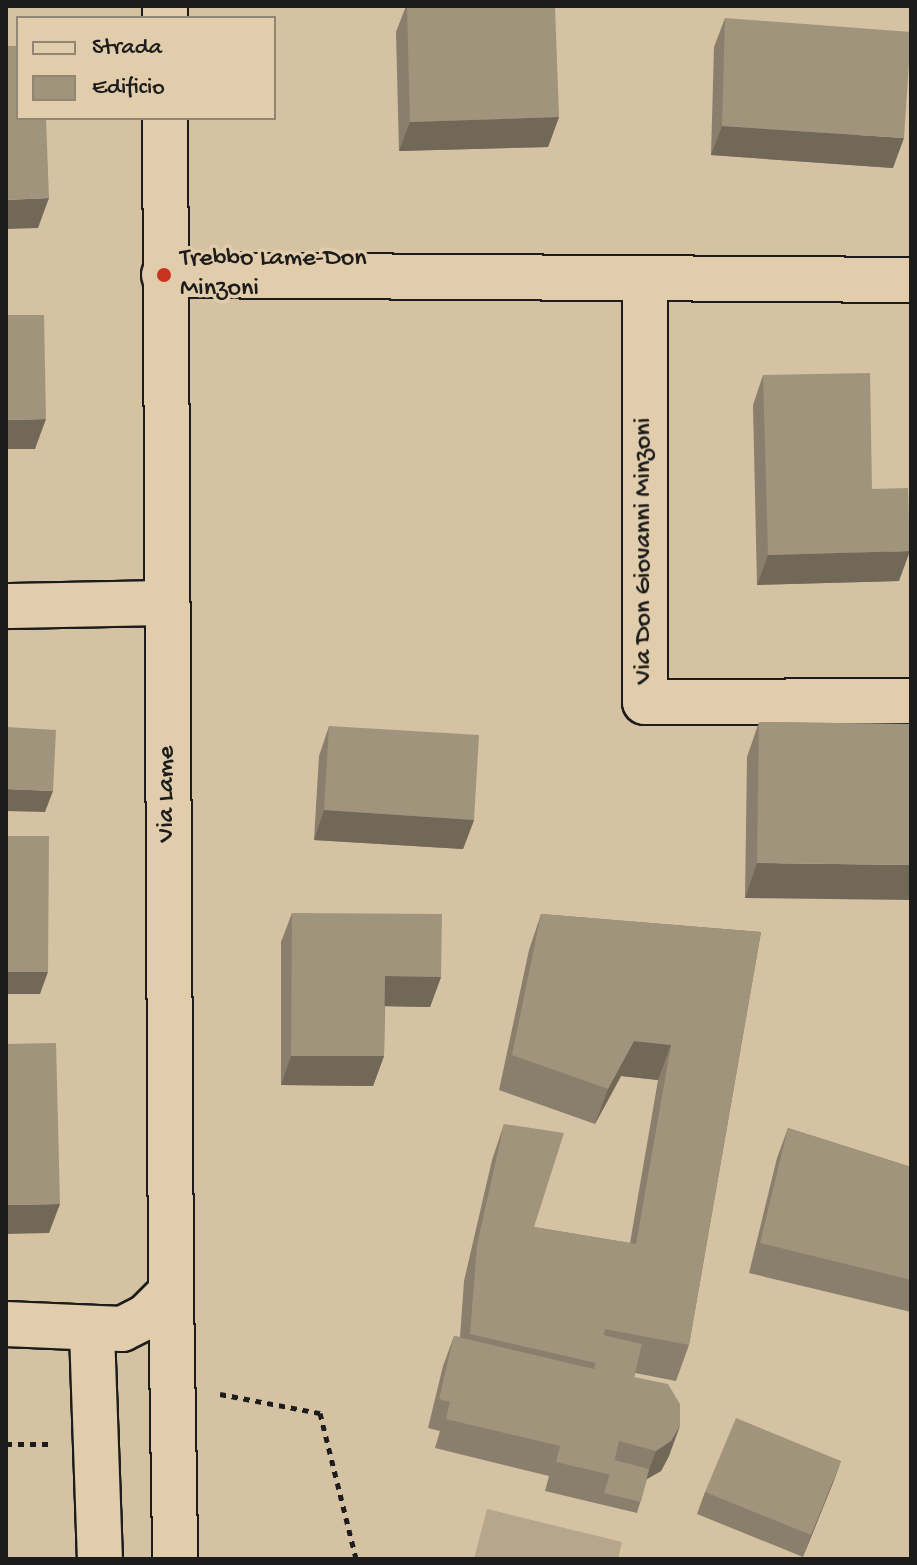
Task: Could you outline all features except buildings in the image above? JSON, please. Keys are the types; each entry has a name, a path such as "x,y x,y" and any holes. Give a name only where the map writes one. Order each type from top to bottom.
{"street":[{"name":"Via Lame","path":"165,120 175,1559"},
{"path":"164,275 911,280"},
{"name":"Via Don Giovanni Minzoni","path":"645,278 645,702 911,701"},
{"path":"6,606 167,603"},
{"path":"6,1324 92,1332 122,1329 147,1316 171,1292"},
{"path":"92,1332 100,1559"}],"path":[{"path":"211,1392 320,1413 356,1559"},
{"path":"6,1444 61,1444"}],"shaded area":[{"path":"487,1509 622,1542 618,1559 474,1559"}],"place":[{"name":"Trebbo Lame-Don Minzoni","path":"164,275"}]}
